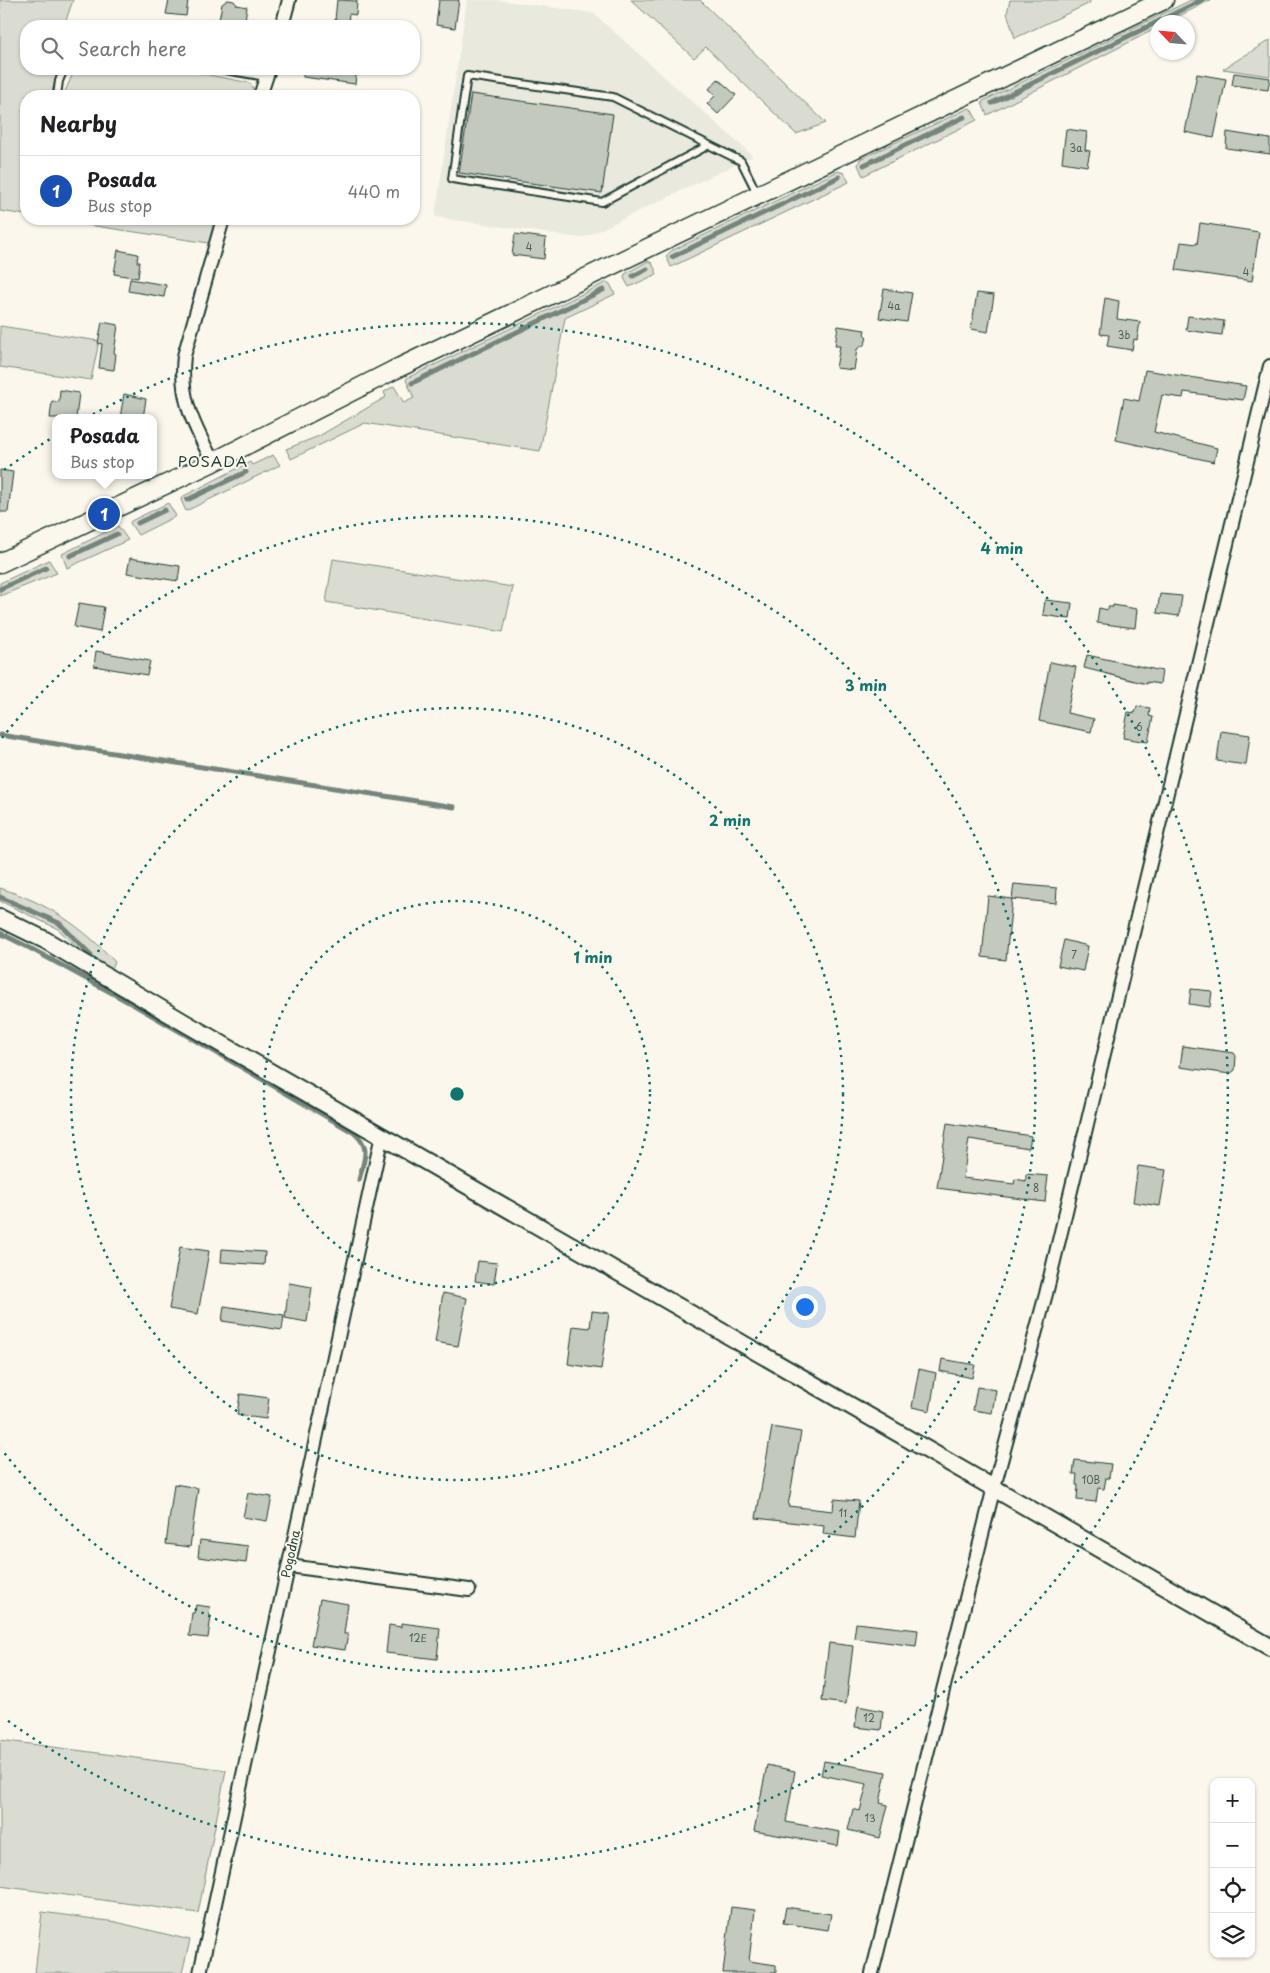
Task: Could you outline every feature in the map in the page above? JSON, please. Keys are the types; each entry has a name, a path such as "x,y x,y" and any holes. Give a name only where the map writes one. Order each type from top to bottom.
{"main road":[{"path":"0,564 213,462 394,370 1164,0"}],"street":[{"path":"284,20 290,0"},
{"path":"262,90 266,75"},
{"path":"213,462 186,404 183,370 184,356 221,225"},
{"path":"872,1973 994,1488 1046,1294 1270,366"},
{"path":"0,918 44,940 1270,1647"},
{"name":"Pogodna","path":"200,1973 382,1135"},
{"path":"289,1566 469,1590"}],"lane":[{"path":"58,90 62,75"},
{"path":"709,145 602,202 452,179 467,76 613,97 709,145 741,162 758,196"}],"shaded area":[{"path":"0,0 73,0 66,20 20,20 20,75 56,75 53,90 20,90 20,214 0,211"},
{"path":"467,0 496,0 593,13 753,156 585,237 579,238 435,217"},
{"path":"631,0 700,0 826,123 796,134 706,47 694,58"},
{"path":"1010,0 1089,0 1090,3 1015,38 1007,13"},
{"path":"1191,0 1211,0 1181,15 1160,15"},
{"path":"1150,20 1150,32 987,115 982,103"},
{"path":"1270,40 1270,76 1223,69"},
{"path":"72,75 209,75 250,83 253,88 253,90 66,90"},
{"path":"969,108 977,120 863,176 858,165 860,159"},
{"path":"838,171 844,173 849,182 671,267 666,256 671,251"},
{"path":"88,225 214,225 209,243"},
{"path":"648,261 652,263 657,274 629,287 624,278 625,274"},
{"path":"607,282 615,294 565,318 540,451 365,423 291,459 286,449 319,436 386,397 384,392 394,386 404,403 414,398 406,380 407,378"},
{"path":"0,326 99,341 91,380 0,367"},
{"path":"273,455 280,465 186,511 181,500 182,497 250,462 252,465"},
{"path":"168,503 176,516 138,535 130,523 131,521"},
{"path":"118,526 128,540 67,568 62,554"},
{"path":"333,559 513,587 503,632 326,602"},
{"path":"49,560 57,573 0,596 0,583"},
{"path":"0,888 33,901 77,927 115,962 111,972 84,954 58,929 0,901"},
{"path":"0,1740 226,1770 198,1913 0,1886"},
{"path":"42,1912 116,1922 190,1940 182,1973 35,1973"}],"building":[{"path":"169,0 188,0 186,16 166,14"},
{"path":"228,0 234,1 237,5 247,7 245,20 219,20 222,4"},
{"path":"337,0 357,1 356,15 349,14 348,20 335,20"},
{"path":"439,0 459,0 455,28 436,25"},
{"path":"1234,73 1270,78 1268,90 1232,85"},
{"path":"1197,74 1226,79 1214,138 1185,132"},
{"path":"303,75 356,75 355,84 303,77"},
{"path":"718,79 736,95 718,114 707,104 716,95 709,89"},
{"path":"471,94 613,114 602,193 459,173"},
{"path":"1066,129 1087,132 1085,150 1090,151 1087,166 1062,162"},
{"path":"1227,132 1270,139 1270,154 1226,148"},
{"path":"1200,223 1259,232 1252,281 1176,270 1181,242 1197,244"},
{"path":"515,234 546,238 544,259 512,255"},
{"path":"118,250 138,254 137,262 140,262 138,278 114,274"},
{"path":"130,279 166,285 164,297 128,291"},
{"path":"884,289 912,293 907,322 879,318"},
{"path":"977,293 994,295 988,332 971,329"},
{"path":"1105,298 1119,301 1117,319 1140,322 1137,340 1134,339 1132,350 1107,346 1109,335 1100,334"},
{"path":"1188,316 1224,321 1222,335 1186,330"},
{"path":"102,322 118,325 114,353 116,354 114,370 99,368 102,344 98,343"},
{"path":"838,326 865,330 864,334 867,337 865,344 857,349 854,370 836,368 840,346 835,346"},
{"path":"1145,370 1246,386 1243,400 1184,392 1183,398 1162,395 1154,432 1217,448 1214,462 1116,440 1124,398 1139,401"},
{"path":"60,390 79,393 76,414 52,414 52,418 50,418 52,401 59,402"},
{"path":"124,394 146,399 144,414 121,414"},
{"path":"0,470 13,472 8,512 0,512"},
{"path":"130,558 180,566 178,581 127,573"},
{"path":"1160,594 1182,596 1179,616 1157,613"},
{"path":"1045,600 1072,603 1070,619 1043,615"},
{"path":"79,603 104,607 100,632 74,627"},
{"path":"1113,605 1137,609 1135,628 1097,623 1099,608 1108,610 1108,607 1113,607"},
{"path":"96,651 150,661 147,675 94,666"},
{"path":"1087,655 1162,671 1160,684 1147,682 1147,684 1084,668"},
{"path":"1050,662 1076,667 1067,713 1094,719 1091,732 1039,721"},
{"path":"1137,706 1150,708 1149,716 1153,717 1148,742 1123,738 1128,712 1135,713"},
{"path":"1221,731 1250,735 1246,765 1217,761"},
{"path":"1014,884 1057,888 1056,903 1012,899"},
{"path":"988,896 1012,899 1006,960 982,957"},
{"path":"1064,940 1088,946 1083,971 1058,966"},
{"path":"1191,989 1212,991 1210,1007 1189,1004"},
{"path":"1183,1046 1234,1053 1236,1056 1235,1070 1230,1074 1180,1067"},
{"path":"947,1123 1031,1136 1029,1148 969,1139 963,1178 1014,1184 1015,1179 1026,1181 1026,1174 1048,1176 1045,1202 937,1188"},
{"path":"1138,1166 1166,1170 1160,1206 1133,1202"},
{"path":"180,1247 209,1251 198,1314 169,1309"},
{"path":"222,1249 265,1252 264,1265 221,1262"},
{"path":"478,1261 497,1263 494,1284 475,1281"},
{"path":"289,1283 312,1287 307,1322 285,1318"},
{"path":"443,1293 467,1298 458,1346 435,1342"},
{"path":"224,1306 284,1315 282,1330 222,1321"},
{"path":"592,1311 609,1313 601,1369 568,1364 573,1326 590,1328"},
{"path":"942,1359 975,1365 972,1378 940,1371"},
{"path":"919,1369 936,1373 930,1411 912,1407"},
{"path":"977,1387 996,1390 992,1413 973,1410"},
{"path":"240,1394 269,1398 266,1419 237,1415"},
{"path":"772,1427 801,1432 788,1506 833,1511 834,1499 859,1501 855,1538 823,1534 824,1526 756,1518"},
{"path":"1075,1460 1111,1464 1109,1478 1106,1478 1104,1489 1098,1488 1096,1502 1077,1500 1077,1474 1073,1474"},
{"path":"174,1484 198,1488 190,1547 166,1544"},
{"path":"248,1493 272,1497 267,1521 243,1517"},
{"path":"200,1540 248,1546 246,1563 198,1557"},
{"path":"320,1599 348,1604 344,1634 348,1634 345,1650 311,1645"},
{"path":"196,1605 210,1607 209,1615 211,1616 208,1638 189,1636 192,1613 194,1613"},
{"path":"401,1623 440,1628 437,1659 386,1653 389,1625 401,1627"},
{"path":"856,1623 918,1630 916,1646 854,1638"},
{"path":"829,1643 853,1646 846,1704 822,1701"},
{"path":"858,1706 883,1711 881,1730 855,1727"},
{"path":"824,1761 886,1772 880,1803 888,1805 880,1838 848,1830 853,1809 860,1811 867,1784 821,1775"},
{"path":"767,1765 795,1771 786,1822 840,1832 838,1846 754,1831"},
{"path":"731,1907 755,1910 749,1961 776,1965 776,1973 723,1973"},
{"path":"786,1907 831,1914 828,1930 783,1923"}],"waterway":[{"path":"992,103 1202,0"},
{"path":"864,165 964,117"},
{"path":"672,257 839,177"},
{"path":"633,276 647,269"},
{"path":"412,383 603,290"},
{"path":"187,500 246,472"},
{"path":"138,523 165,510"},
{"path":"70,556 117,534"},
{"path":"0,589 46,568"},
{"path":"0,735 454,807"},
{"path":"0,897 59,923 91,955"},
{"path":"0,933 136,1006 353,1132 365,1148 359,1180"}],"place":[{"name":"Posada","path":"104,514"}],"district":[{"name":"POSADA","path":"213,462"}]}
